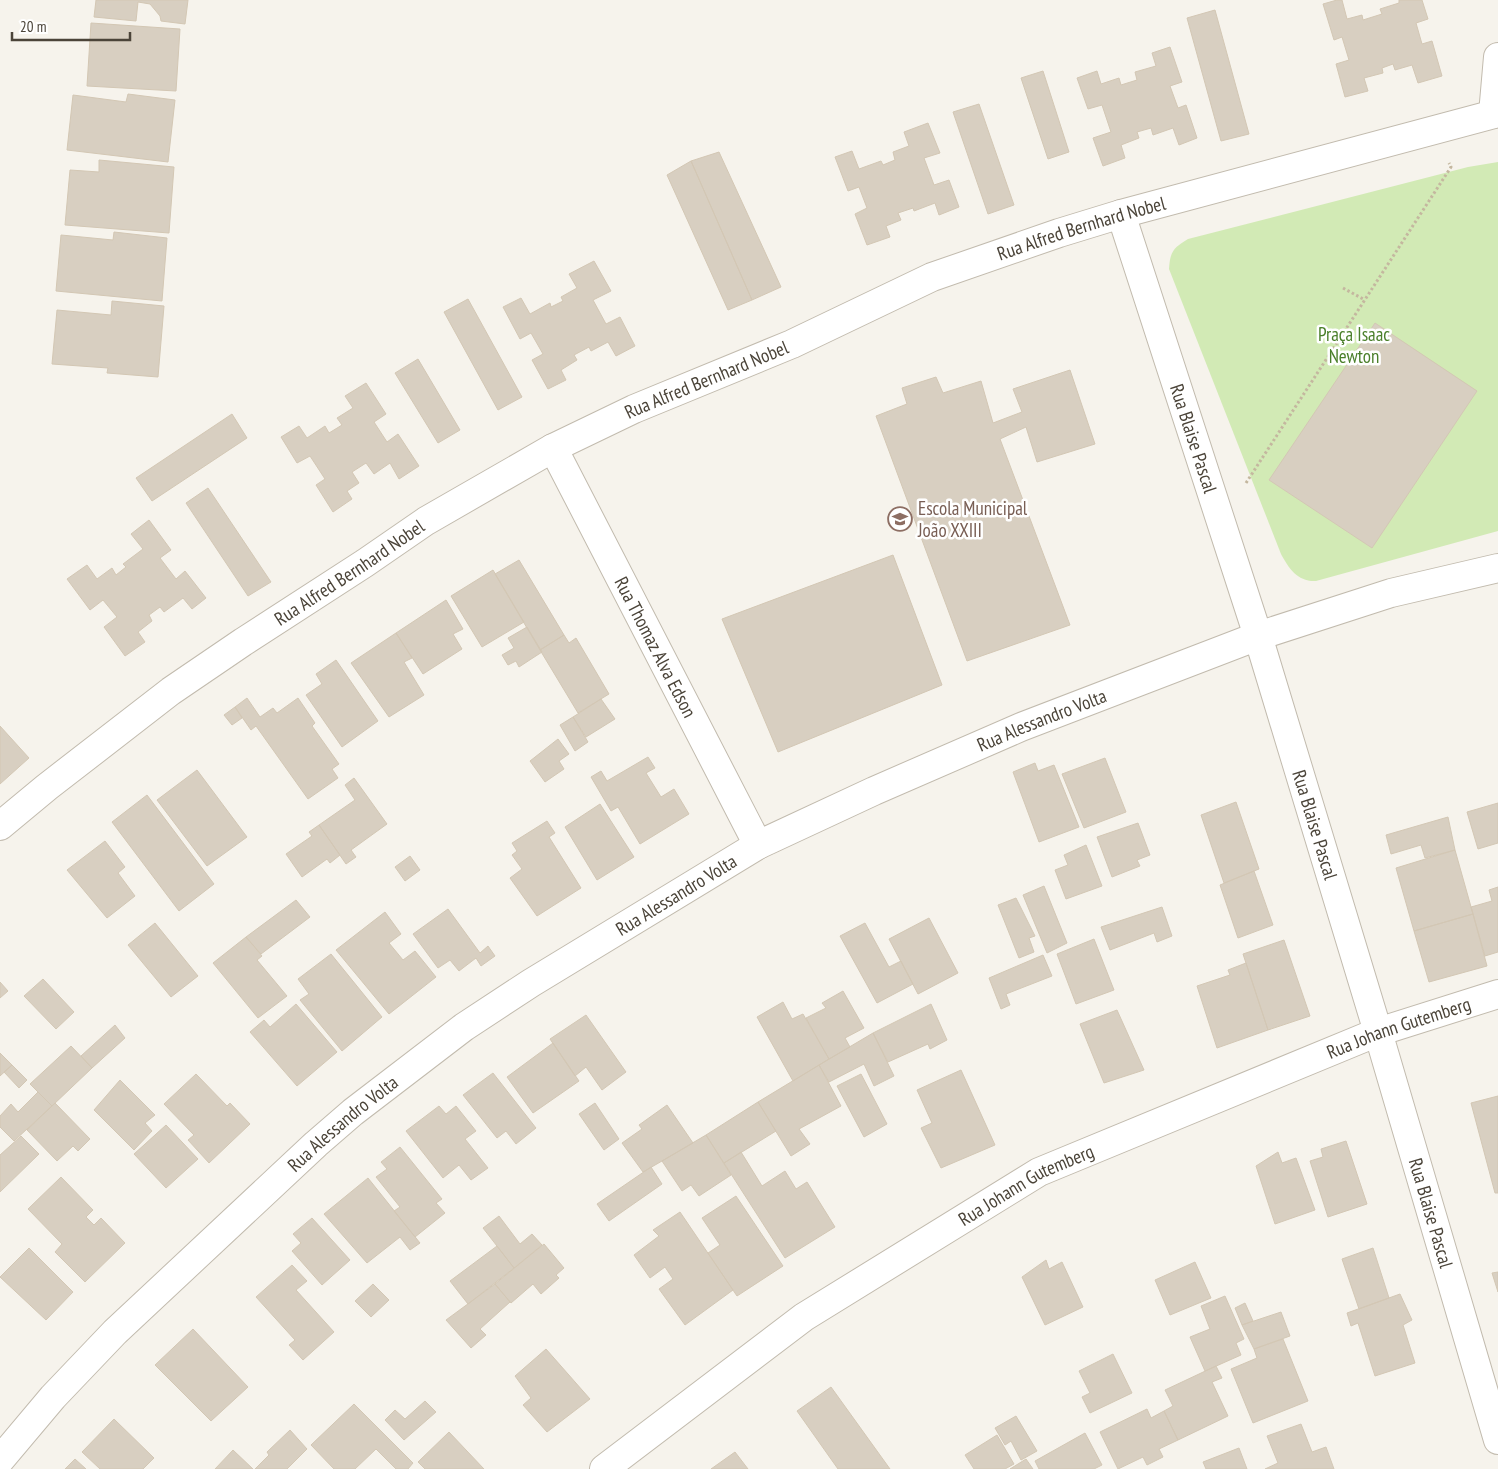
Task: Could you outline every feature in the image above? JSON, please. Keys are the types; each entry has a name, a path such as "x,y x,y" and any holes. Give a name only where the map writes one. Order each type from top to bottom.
{"street":[{"path":"1496,113 1498,58"},
{"name":"Rua Alfred Bernhard Nobel","path":"0,826 171,691 426,521 553,448 634,409 792,344 932,277 1059,233 1120,214 1496,113"},
{"name":"Rua Blaise Pascal","path":"1120,214 1258,636 1378,1032 1498,1440"},
{"name":"Rua Thomaz Alva Edson","path":"553,448 758,845"},
{"name":"Rua Alessandro Volta","path":"0,1460 53,1397 115,1332 316,1144 353,1112 464,1027 531,982 758,845 874,791 1021,727 1258,636 1391,593 1498,568"},
{"name":"Rua Johann Gutemberg","path":"604,1469 804,1317 1039,1172 1378,1032 1498,994"}],"path":[{"path":"1212,494 1244,485 1451,167 1438,129"},
{"path":"1343,288 1365,300"}],"green space":[{"name":"Praça Isaac Newton","path":"1498,162 1498,531 1316,581 1299,577 1287,565 1281,554 1169,269 1171,254 1188,239 1468,167"}],"building":[{"path":"96,0 188,0 185,24 161,21 160,16 150,4 138,2 136,21 94,17"},
{"path":"1342,0 1347,19 1362,15 1363,20 1382,14 1380,9 1399,3 1399,0 1422,0 1428,19 1416,23 1422,44 1432,41 1442,76 1418,83 1412,65 1395,70 1393,64 1382,68 1383,73 1364,78 1368,91 1345,97 1336,64 1349,60 1342,37 1334,40 1323,4"},
{"path":"1215,10 1249,134 1221,141 1187,18"},
{"path":"91,23 180,29 176,91 87,86"},
{"path":"1170,47 1182,82 1170,86 1178,108 1186,105 1197,138 1179,145 1173,128 1153,135 1151,128 1137,132 1139,138 1121,145 1125,158 1103,166 1093,138 1111,132 1102,105 1088,109 1077,78 1097,71 1101,84 1119,78 1121,85 1137,80 1135,72 1156,66 1152,53"},
{"path":"1043,71 1069,152 1048,159 1021,78"},
{"path":"128,94 175,100 168,162 67,150 73,95 126,102"},
{"path":"979,104 1014,205 988,214 953,112"},
{"path":"928,123 940,153 924,158 934,185 949,180 959,207 939,215 935,203 914,211 913,208 898,213 901,220 886,226 890,237 867,245 855,214 867,208 859,187 848,191 835,157 852,151 859,169 881,161 883,165 895,160 893,152 909,146 904,132"},
{"path":"719,152 781,287 752,300 691,161"},
{"path":"99,160 174,167 169,233 65,225 70,170 99,172"},
{"path":"691,161 752,300 728,310 667,175"},
{"path":"114,232 167,238 162,301 56,291 61,235 113,240"},
{"path":"594,261 611,291 593,300 606,324 620,317 635,346 616,356 608,342 591,351 589,347 574,355 577,360 561,370 566,380 548,389 532,360 543,354 531,333 520,339 503,307 521,298 530,314 550,303 551,307 563,301 561,297 577,288 569,274"},
{"path":"468,299 522,397 498,410 444,312"},
{"path":"112,301 164,306 158,377 107,373 108,368 52,364 57,310 111,315"},
{"path":"1375,323 1477,391 1372,548 1269,480"},
{"path":"418,359 460,430 438,443 395,373"},
{"path":"1070,370 1095,444 1037,462 1026,427 1000,439 1070,625 967,661 876,416 907,404 902,388 936,377 943,393 981,381 993,423 1022,412 1013,389"},
{"path":"366,383 386,414 374,422 387,442 398,434 419,466 399,479 390,463 374,474 366,463 352,472 359,483 347,491 352,499 333,512 316,485 325,479 310,456 297,463 281,437 299,426 307,438 325,426 329,433 342,425 337,418 353,408 345,396"},
{"path":"232,414 247,438 152,501 136,478"},
{"path":"208,488 271,582 248,596 186,503"},
{"path":"149,520 171,550 160,558 176,579 185,571 206,598 192,609 183,598 164,612 160,607 149,615 152,621 138,632 145,642 125,656 104,627 117,617 103,600 90,610 67,579 87,565 97,579 112,568 116,575 126,567 123,564 143,549 131,534"},
{"path":"893,555 942,685 778,752 722,619"},
{"path":"519,560 564,635 540,650 495,574"},
{"path":"493,570 524,622 482,647 451,596"},
{"path":"446,600 463,629 453,634 462,649 423,674 396,633"},
{"path":"527,627 542,652 519,667 516,661 508,665 502,655 514,648 508,638"},
{"path":"396,633 412,658 404,662 424,695 389,717 351,663"},
{"path":"564,635 569,643 576,638 609,694 578,713 540,650"},
{"path":"336,660 378,721 342,747 306,695 322,684 316,674"},
{"path":"247,698 260,717 273,708 277,713 298,698 315,723 312,726 339,764 332,769 338,778 308,799 256,726 251,730 235,707"},
{"path":"601,699 615,719 586,737 573,717"},
{"path":"235,707 242,718 232,725 224,715"},
{"path":"573,717 588,742 575,751 560,725"},
{"path":"0,726 29,758 0,784"},
{"path":"558,739 569,754 559,761 564,769 545,782 530,761"},
{"path":"648,757 655,768 646,773 661,797 674,789 689,814 640,844 618,807 611,811 591,777 601,771 607,781"},
{"path":"1105,758 1126,812 1084,828 1062,774"},
{"path":"1035,763 1038,771 1054,765 1079,827 1039,842 1013,772"},
{"path":"197,770 247,837 207,866 157,800"},
{"path":"354,778 387,824 351,850 356,857 346,864 319,825 355,800 345,785"},
{"path":"147,795 214,884 179,911 112,822"},
{"path":"1236,802 1259,869 1224,883 1201,815"},
{"path":"1498,803 1498,843 1478,849 1467,812"},
{"path":"600,804 634,857 597,880 565,827"},
{"path":"1448,817 1455,850 1425,858 1421,845 1391,854 1386,835"},
{"path":"547,821 555,833 549,837 581,888 537,916 510,878 522,869 512,855 517,851 512,843"},
{"path":"1138,823 1150,855 1137,860 1140,866 1112,877 1097,837"},
{"path":"319,825 340,855 330,863 327,859 302,877 286,854 312,836 309,832"},
{"path":"105,841 125,867 118,873 135,896 107,918 67,870"},
{"path":"1086,845 1102,886 1066,899 1055,870 1068,865 1064,855"},
{"path":"1455,850 1473,914 1414,931 1396,868"},
{"path":"410,856 420,870 405,881 395,867"},
{"path":"1254,871 1273,925 1238,938 1220,885"},
{"path":"1044,886 1067,943 1047,953 1023,895"},
{"path":"1498,887 1498,952 1485,956 1471,907 1492,901 1489,890"},
{"path":"1016,898 1035,936 1029,938 1034,952 1019,958 998,905"},
{"path":"296,900 310,917 261,954 246,937"},
{"path":"1162,907 1172,936 1157,942 1154,933 1110,950 1101,927"},
{"path":"448,909 480,953 488,946 495,956 481,966 476,958 459,971 450,960 438,968 413,934"},
{"path":"385,912 401,934 389,943 403,960 415,951 436,977 389,1014 336,950"},
{"path":"1473,914 1487,966 1429,982 1414,931"},
{"path":"929,918 958,973 918,994 889,939"},
{"path":"155,923 198,976 171,997 128,945"},
{"path":"865,923 889,967 901,961 913,984 877,1003 840,936"},
{"path":"246,937 262,956 257,960 287,996 258,1018 213,963"},
{"path":"1094,939 1114,990 1076,1004 1057,954"},
{"path":"1284,940 1310,1016 1268,1030 1243,954"},
{"path":"331,954 382,1017 342,1051 300,1000 309,994 298,979"},
{"path":"1043,955 1052,976 1006,994 1010,1005 1001,1009 989,978"},
{"path":"1246,963 1268,1030 1217,1048 1197,986 1230,975 1228,970"},
{"path":"43,979 74,1012 56,1029 24,996"},
{"path":"0,982 8,991 0,998"},
{"path":"843,991 864,1028 845,1038 850,1047 829,1059 806,1018 826,1008 822,1003"},
{"path":"783,1002 792,1019 803,1014 829,1059 793,1081 757,1017"},
{"path":"296,1004 337,1052 297,1086 250,1032 264,1020 270,1027"},
{"path":"931,1004 947,1040 930,1049 928,1044 888,1062 873,1033"},
{"path":"1117,1010 1144,1070 1104,1083 1080,1024"},
{"path":"586,1015 626,1072 602,1090 586,1067 575,1076 550,1039"},
{"path":"115,1025 125,1038 92,1068 81,1056"},
{"path":"873,1033 894,1076 874,1086 864,1064 829,1082 819,1065"},
{"path":"553,1043 579,1081 533,1113 507,1077"},
{"path":"71,1046 92,1068 52,1106 30,1084"},
{"path":"0,1053 12,1065 0,1076"},
{"path":"12,1065 27,1080 19,1088 4,1072"},
{"path":"819,1065 841,1106 799,1129 810,1144 791,1156 758,1102"},
{"path":"961,1070 995,1145 941,1168 921,1128 932,1123 917,1090"},
{"path":"493,1073 536,1128 516,1144 506,1131 497,1138 463,1095"},
{"path":"196,1074 227,1106 230,1103 250,1124 209,1163 188,1140 194,1135 164,1104"},
{"path":"861,1074 887,1124 864,1137 837,1086"},
{"path":"120,1080 155,1115 145,1123 152,1131 134,1150 94,1110"},
{"path":"38,1092 52,1106 14,1141 0,1127 0,1116 11,1104 18,1112"},
{"path":"1498,1096 1498,1193 1495,1193 1471,1103"},
{"path":"758,1102 776,1131 724,1163 706,1135"},
{"path":"55,1103 90,1139 78,1151 73,1146 57,1161 27,1130"},
{"path":"595,1103 619,1139 604,1150 579,1114"},
{"path":"667,1105 693,1143 643,1172 622,1143 642,1129 639,1125"},
{"path":"439,1106 446,1114 456,1106 476,1131 465,1139 488,1168 471,1180 459,1165 443,1178 406,1131"},
{"path":"166,1125 198,1159 166,1188 134,1154"},
{"path":"706,1135 731,1175 699,1196 691,1185 682,1191 662,1161"},
{"path":"21,1136 39,1154 0,1192 0,1155"},
{"path":"1346,1141 1367,1204 1328,1217 1310,1161 1323,1157 1321,1149"},
{"path":"400,1147 442,1199 436,1203 445,1213 415,1237 394,1211 400,1207 376,1177 387,1169 381,1162"},
{"path":"741,1152 762,1186 785,1171 796,1189 807,1182 835,1227 785,1258 724,1163"},
{"path":"1278,1152 1282,1163 1296,1158 1315,1210 1275,1224 1256,1166"},
{"path":"651,1167 662,1184 609,1221 597,1204"},
{"path":"61,1177 93,1210 86,1217 94,1225 101,1218 125,1243 85,1282 55,1252 62,1244 28,1209"},
{"path":"368,1178 420,1243 410,1250 400,1237 367,1263 324,1214"},
{"path":"736,1196 783,1266 737,1296 708,1253 720,1245 702,1218"},
{"path":"680,1212 733,1290 685,1325 659,1289 673,1279 665,1267 650,1278 634,1255 659,1236 653,1230"},
{"path":"499,1216 520,1244 532,1234 542,1245 514,1268 483,1228"},
{"path":"312,1218 350,1260 322,1285 292,1251 301,1243 293,1234"},
{"path":"544,1244 564,1268 556,1275 559,1278 541,1294 533,1284 511,1303 495,1284"},
{"path":"497,1246 514,1268 468,1304 450,1281"},
{"path":"29,1248 73,1292 46,1320 0,1277"},
{"path":"1373,1248 1389,1298 1359,1309 1342,1259"},
{"path":"1046,1260 1049,1269 1062,1262 1083,1307 1045,1325 1022,1277"},
{"path":"1195,1262 1211,1298 1170,1315 1155,1280"},
{"path":"292,1265 307,1281 296,1290 334,1332 303,1360 289,1345 295,1340 256,1297"},
{"path":"1498,1272 1498,1292 1492,1273"},
{"path":"373,1284 389,1300 371,1317 355,1301"},
{"path":"495,1284 510,1302 480,1329 486,1335 471,1348 446,1320"},
{"path":"1400,1294 1412,1320 1403,1325 1415,1363 1375,1376 1358,1323 1351,1326 1347,1313"},
{"path":"1225,1296 1244,1339 1236,1343 1241,1355 1205,1371 1190,1337 1210,1329 1201,1306"},
{"path":"1245,1303 1253,1321 1242,1325 1235,1308"},
{"path":"1281,1312 1290,1336 1254,1349 1242,1325"},
{"path":"193,1329 248,1387 211,1421 155,1365"},
{"path":"1283,1339 1308,1401 1253,1423 1231,1369 1257,1358 1254,1349"},
{"path":"546,1349 590,1399 547,1432 523,1405 531,1398 515,1376"},
{"path":"1113,1354 1132,1393 1090,1413 1082,1397 1090,1393 1079,1371"},
{"path":"1216,1366 1222,1378 1212,1382 1228,1416 1178,1440 1164,1411 1173,1406 1165,1390"},
{"path":"831,1387 890,1469 838,1469 797,1411"},
{"path":"425,1401 436,1412 404,1440 385,1420 395,1410 405,1419"},
{"path":"354,1404 413,1463 408,1469 396,1469 376,1449 355,1469 334,1469 311,1445"},
{"path":"1147,1409 1151,1418 1164,1411 1178,1440 1159,1449 1163,1457 1147,1465 1143,1457 1118,1469 1100,1432"},
{"path":"1016,1416 1037,1451 1021,1460 1011,1441 1005,1445 995,1428"},
{"path":"114,1419 154,1458 143,1469 100,1469 82,1452"},
{"path":"1301,1424 1312,1452 1326,1447 1334,1469 1265,1469 1278,1463 1267,1436"},
{"path":"290,1430 307,1449 287,1469 255,1469 269,1455 267,1452"},
{"path":"449,1432 484,1469 425,1469 418,1462"},
{"path":"1085,1433 1102,1465 1094,1469 1039,1469 1035,1461"},
{"path":"997,1435 1014,1464 1005,1469 974,1469 965,1455"},
{"path":"1239,1448 1247,1469 1206,1469 1203,1462"},
{"path":"233,1450 253,1469 215,1469"},
{"path":"735,1452 748,1469 711,1469"},
{"path":"75,1459 86,1469 65,1469"},
{"path":"1026,1459 1033,1469 1010,1469"}],"place":[{"name":"Escola Municipal João XXIII","path":"900,519"}]}
